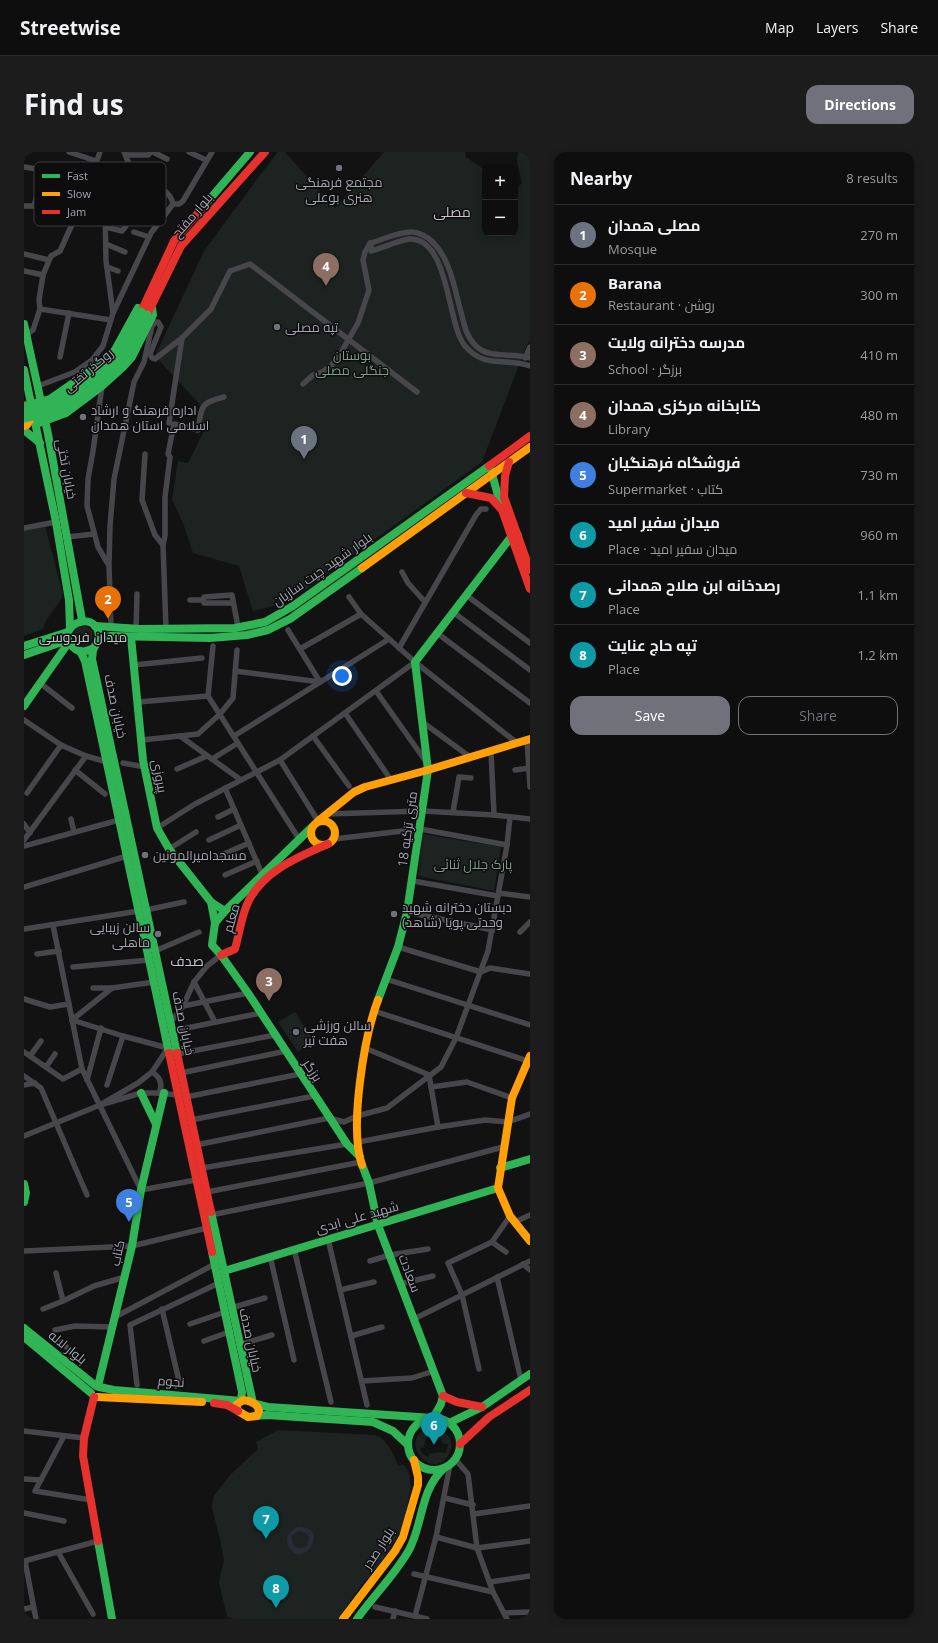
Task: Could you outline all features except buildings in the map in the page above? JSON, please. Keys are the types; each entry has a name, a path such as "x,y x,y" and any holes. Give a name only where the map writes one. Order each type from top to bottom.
{"main road":[{"name":"بلوار مفتح","path":"148,296 174,241 250,152"},
{"name":"بلوار مفتح","path":"147,314 170,264 181,246 265,152"},
{"path":"36,424 56,418 66,413 102,386 132,357 147,314 148,296"},
{"path":"24,426 27,425 30,418 26,406 50,399 95,369 115,350 141,302 148,296"},
{"name":"روگذر تختی","path":"24,411 48,406 61,399 101,371 114,358 147,314"},
{"name":"روگذر تختی","path":"24,418 46,413 61,407 100,380 118,364 127,353 147,314"},
{"name":"خیابان تختی","path":"24,324 45,422 44,443 69,600 69,635"},
{"name":"خیابان تختی","path":"24,370 26,406 44,443 67,537 82,620"},
{"path":"38,388 42,393 48,395 68,387"},
{"path":"50,399 47,409 51,415 56,418"},
{"path":"24,430 44,443 52,429 66,413"},
{"name":"بلوار شهید چیت سازیان","path":"99,640 110,636 214,638 247,635 268,630 290,619 466,493 530,436"},
{"name":"بلوار شهید چیت سازیان","path":"95,626 136,629 246,627 265,622 286,612 491,470 509,462 530,447"},
{"path":"509,462 505,476 504,497 514,536"},
{"path":"491,470 502,510 530,570"},
{"path":"466,493 491,498 502,510"},
{"path":"415,662 466,595 514,536"},
{"path":"525,558 530,589"},
{"path":"24,706 40,684 69,635 73,624 82,620 92,623 99,635 99,640 94,648 80,651 72,646 69,635"},
{"path":"24,646 69,635"},
{"path":"24,655 69,635"},
{"name":"پیروزی","path":"131,637 144,767 157,828 169,849 211,902"},
{"name":"خیابان صدف","path":"94,648 92,660 142,911 149,960 168,1048 182,1096 191,1120 224,1271 229,1332 242,1392 241,1401"},
{"name":"خیابان صدف","path":"80,651 85,661 127,856 155,951 181,1073 182,1096 196,1180 219,1283 239,1345 254,1404"},
{"name":"18 متری تزکیه","path":"360,1160 357,1116 365,1048 374,1011 398,947 407,912 423,810 427,767 415,662"},
{"path":"315,824 326,821 332,824 336,832 331,842 320,845 314,841 311,834 315,824 354,792 427,767 470,757 528,740"},
{"name":"معلم","path":"315,824 262,874 215,923 212,945 221,955 235,949 248,903 261,884 285,865 331,842"},
{"path":"211,902 225,911"},
{"path":"211,902 215,923"},
{"name":"برزگر","path":"221,955 248,992 314,1096 347,1144 360,1160"},
{"path":"529,1059 512,1098 498,1188 512,1219 530,1241"},
{"path":"141,1093 156,1124"},
{"name":"کتاب","path":"112,1619 83,1456 84,1438 125,1277 132,1246 141,1190 162,1093"},
{"path":"500,1168 530,1159"},
{"name":"سعادت","path":"360,1160 369,1183 378,1225 443,1396"},
{"path":"24,1184 26,1193 24,1202"},
{"name":"شهید علی ابدی","path":"224,1271 328,1238 378,1225 498,1188"},
{"name":"بلوار لاله","path":"24,1328 67,1364 96,1391"},
{"name":"بلوار لاله","path":"24,1337 82,1384 96,1391"},
{"path":"449,1423 482,1407 530,1374"},
{"name":"نجوم","path":"96,1391 114,1390 241,1401"},
{"path":"460,1444 489,1418 530,1390"},
{"name":"نجوم","path":"96,1391 220,1403 238,1411"},
{"path":"408,1445 399,1434 387,1426 374,1422 267,1415 248,1417 238,1411 236,1405 245,1400 254,1404 268,1407 433,1418 441,1420 449,1423 457,1432 460,1444 459,1452 449,1464 435,1470 420,1466 410,1453 408,1445 409,1437 413,1430 422,1422 433,1418 441,1404 443,1396 457,1402 482,1407"},
{"path":"254,1404 259,1411 255,1416"},
{"name":"بلوار صدر","path":"343,1619 395,1551 402,1537 418,1485 418,1476 414,1460"},
{"name":"بلوار صدر","path":"357,1619 404,1558 413,1542 432,1480 449,1464"}],"street":[{"path":"69,152 96,161 100,152"},
{"path":"125,154 148,155 152,152 167,160"},
{"path":"189,152 206,160"},
{"path":"173,204 179,204 183,201 212,152"},
{"path":"24,167 34,168"},
{"path":"166,194 172,200 173,204"},
{"path":"166,214 173,204"},
{"path":"26,335 33,330 40,309 39,300 43,275 49,260 51,256 60,251 71,226"},
{"path":"113,313 107,267 106,227 122,231 126,226"},
{"path":"38,388 75,372 92,360 103,346 113,313 149,237 157,226"},
{"path":"134,232 149,237"},
{"path":"303,384 313,375 322,372 331,366 349,340 358,322 369,290 363,260 365,252 371,243 398,234 411,232 423,235 438,249 445,260 465,330 475,346 485,352 528,357"},
{"path":"371,243 372,251 408,239 417,240 425,244 434,255 440,267 450,298 458,333 465,346 476,356 491,362 524,364 530,366"},
{"path":"106,244 125,252"},
{"path":"24,254 49,260"},
{"path":"111,628 108,564 114,479 134,382 144,362 155,322 158,322 161,326 150,354 153,359 158,358 182,338 212,308 230,271 250,264 417,392"},
{"path":"107,267 118,271"},
{"path":"24,270 43,275"},
{"path":"40,309 111,320"},
{"path":"60,357 69,314"},
{"path":"147,314 153,325"},
{"path":"166,628 163,545 166,536 165,496 170,457 168,454 171,423 182,338"},
{"path":"524,364 528,357 530,347"},
{"path":"102,386 94,450 88,479 87,506 98,547 108,564"},
{"path":"171,423 198,430 202,407 210,401 224,397"},
{"path":"145,454 142,500 155,535 163,545"},
{"path":"398,648 476,515 481,510 486,509"},
{"path":"24,528 56,522"},
{"path":"67,537 94,534"},
{"path":"402,572 408,583 425,602"},
{"path":"136,629 137,594"},
{"path":"466,595 530,643"},
{"path":"190,600 203,600 204,597 232,596 238,627"},
{"path":"349,597 361,614 398,648 517,743"},
{"path":"453,612 530,670"},
{"path":"300,649 361,614"},
{"path":"288,630 320,682"},
{"path":"437,633 530,703"},
{"path":"234,736 389,639"},
{"path":"213,646 208,696 299,839"},
{"path":"142,740 198,734 220,714 233,698 237,650"},
{"path":"134,665 202,658"},
{"path":"157,828 195,804 280,760 415,662"},
{"path":"235,671 320,682"},
{"path":"40,684 72,708"},
{"path":"376,691 427,767"},
{"path":"138,702 208,696"},
{"path":"345,713 391,780"},
{"path":"24,720 61,745 86,756 107,762"},
{"path":"421,721 470,757"},
{"path":"180,736 241,780"},
{"path":"313,736 349,786"},
{"path":"528,740 530,787"},
{"path":"176,769 210,757 238,743"},
{"path":"27,793 61,745"},
{"path":"491,751 494,815"},
{"path":"24,840 86,756"},
{"path":"280,760 315,824"},
{"path":"123,763 144,767"},
{"path":"515,770 529,769"},
{"path":"75,770 105,794"},
{"path":"453,812 459,777 470,778"},
{"path":"225,788 262,874"},
{"path":"218,817 234,809"},
{"path":"326,814 423,810 530,819"},
{"path":"196,1145 329,1118 344,1122 357,1116 387,1108 441,1067 456,1038 481,972 493,930 510,817"},
{"path":"71,819 74,832"},
{"path":"24,846 119,820"},
{"path":"24,824 30,833"},
{"path":"209,840 241,825"},
{"path":"331,842 420,829 507,845"},
{"path":"169,849 196,832"},
{"path":"217,857 249,843"},
{"path":"24,887 127,856"},
{"path":"225,875 257,861"},
{"path":"413,880 499,894 530,897"},
{"path":"24,929 142,911 184,902"},
{"path":"407,912 493,930"},
{"path":"520,932 530,922"},
{"path":"53,925 82,1069 141,1190 196,1180"},
{"path":"155,951 199,932"},
{"path":"398,947 481,972 490,968 530,974"},
{"path":"37,954 59,951"},
{"path":"171,1027 194,982 207,966 221,955"},
{"path":"73,967 149,960"},
{"path":"386,979 530,1025"},
{"path":"93,988 112,988 154,982"},
{"path":"194,982 215,1022"},
{"path":"72,1020 112,988"},
{"path":"183,1006 248,992"},
{"path":"24,999 50,1008 69,1004"},
{"path":"374,1011 456,1038 529,1059"},
{"path":"171,1027 215,1022 261,1013"},
{"path":"72,1020 168,1048 152,1072 138,1083 100,1105"},
{"path":"87,1080 101,1028"},
{"path":"177,1054 275,1035"},
{"path":"107,1085 123,1036"},
{"path":"30,1056 41,1042"},
{"path":"365,1048 429,1075"},
{"path":"24,1052 63,1078 82,1069"},
{"path":"181,1073 286,1052"},
{"path":"46,1067 55,1054"},
{"path":"152,1072 156,1074 160,1081 162,1093"},
{"path":"24,1136 100,1105 141,1093 162,1093 182,1096 300,1074"},
{"path":"429,1075 438,1127"},
{"path":"24,1076 41,1088 87,1195"},
{"path":"431,1087 468,1082 512,1098"},
{"path":"24,1085 35,1084"},
{"path":"191,1120 314,1096"},
{"path":"358,1142 485,1120 508,1122 530,1114"},
{"path":"202,1168 347,1144"},
{"path":"211,1215 369,1183 504,1147"},
{"path":"207,1192 360,1160"},
{"path":"479,1369 462,1295 448,1263 492,1242 512,1219 530,1215"},
{"path":"24,1251 132,1246 207,1228"},
{"path":"328,1238 367,1405"},
{"path":"492,1242 506,1252"},
{"path":"294,1249 331,1402"},
{"path":"370,1261 390,1255 428,1249"},
{"path":"270,1256 294,1360"},
{"path":"414,1319 530,1260"},
{"path":"115,1317 215,1264"},
{"path":"523,1264 530,1270"},
{"path":"56,1273 63,1302"},
{"path":"400,1284 433,1276"},
{"path":"43,1309 63,1302 94,1286 125,1277"},
{"path":"497,1277 521,1380"},
{"path":"340,1290 374,1282"},
{"path":"137,1385 130,1326 162,1309 219,1283"},
{"path":"190,1324 265,1298"},
{"path":"162,1309 180,1385"},
{"path":"55,1330 75,1326 112,1327"},
{"path":"351,1336 382,1328"},
{"path":"204,1341 229,1332"},
{"path":"239,1345 272,1334"},
{"path":"61,1342 74,1354 67,1364"},
{"path":"362,1381 412,1378 434,1371"},
{"path":"24,1432 84,1438"},
{"path":"64,1436 35,1491 91,1500"},
{"path":"415,1616 427,1576 445,1498 449,1464 468,1474 473,1505 477,1548 493,1592 507,1619"},
{"path":"24,1479 41,1480"},
{"path":"445,1498 473,1505"},
{"path":"474,1514 530,1506"},
{"path":"24,1513 64,1521"},
{"path":"436,1537 477,1548 530,1541"},
{"path":"36,1619 25,1561 98,1541"},
{"path":"58,1552 93,1614"},
{"path":"414,1574 493,1592"},
{"path":"490,1582 530,1576"},
{"path":"24,1609 33,1607"},
{"path":"375,1607 427,1619"},
{"path":"393,1619 395,1611"},
{"path":"504,1613 530,1612"}],"green space":[{"name":"بوستان جنگلی مصلی","path":"278,152 285,152 335,208 384,152 465,152 466,157 482,168 482,236 518,236 518,187 522,183 517,162 518,152 530,152 530,340 525,349 482,462 305,590 281,604 253,611 239,566 193,553 183,523 172,500 178,461 188,463 203,433 202,407 155,356 204,251"},
{"path":"486,472 487,474 282,621 257,630 231,634 117,633 116,631 225,632 289,614"},
{"path":"45,526 63,594 59,603 47,619 43,629 24,636 24,530"},
{"path":"83,626 90,629 93,636 90,643 83,646 76,643 73,636 76,629"},
{"name":"پارک جلال ثنائی","path":"423,834 501,847 494,891 418,876"},
{"name":"سالن ورزشی هفت تیر","path":"295,1012 314,1041 298,1052 278,1022"},
{"path":"433,1427 443,1430 449,1437 451,1441 451,1451 441,1463 433,1464 425,1461 419,1455 416,1447 416,1439 422,1432","holes":["431,1430 436,1431 436,1435 441,1439 443,1444 448,1444 447,1449 445,1453 430,1453 428,1457 423,1454 420,1449 424,1447 428,1436 426,1433"]},
{"path":"278,1430 375,1435 380,1437 387,1444 399,1466 403,1464 409,1472 411,1487 404,1521 399,1534 382,1561 360,1587 338,1619 234,1619 227,1617 219,1582 224,1560 212,1508 213,1497 230,1475 258,1449 256,1442"}],"shaded area":[{"path":"295,1528 308,1528 313,1533 314,1539 312,1546 301,1554 295,1553 289,1547 287,1540 290,1532","holes":["298,1531 306,1533 309,1538 307,1546 301,1548 296,1547 292,1540 292,1536"]}],"traffic: fast":[{"path":"203,207 250,152"},
{"path":"24,406 50,399 106,360 115,350 138,308"},
{"path":"39,423 66,413 102,386 123,367 132,357 153,315 152,308"},
{"path":"24,411 54,403 82,388 95,378 107,367 126,343 141,312"},
{"path":"24,418 46,413 61,407 100,380 127,353 147,315"},
{"path":"24,324 48,434 82,620"},
{"path":"24,370 56,522 69,600 70,628"},
{"path":"24,430 40,443"},
{"path":"95,626 140,629 235,628 265,622 293,606 489,466"},
{"path":"491,470 501,507"},
{"path":"378,1000 398,947 407,912 428,770 415,662 511,537 518,535"},
{"path":"99,640 110,636 210,638 247,635 268,630 290,619 362,568"},
{"path":"94,648 86,651 76,650 68,641 68,633 71,628 77,623 84,621 91,622 96,627 99,636 98,641 93,650 92,659 177,1053"},
{"path":"24,646 68,632"},
{"path":"131,637 143,760 157,828 169,849 211,902 225,911"},
{"path":"24,655 68,640"},
{"path":"24,706 69,642"},
{"path":"80,651 85,661 169,1053"},
{"path":"312,827 225,911 215,923 212,945 248,993 347,1144 360,1157"},
{"path":"211,902 215,923"},
{"path":"141,1093 156,1124"},
{"path":"98,1386 132,1246 141,1190 164,1093"},
{"path":"500,1168 530,1159"},
{"path":"362,1165 369,1183 378,1225 443,1396"},
{"path":"24,1184 26,1193 24,1202"},
{"path":"224,1271 498,1188"},
{"path":"211,1212 253,1403"},
{"path":"99,1387 114,1390 241,1401 242,1392 212,1252"},
{"path":"24,1328 96,1386"},
{"path":"24,1337 91,1393"},
{"path":"449,1423 482,1407 530,1374"},
{"path":"256,1404 268,1407 433,1418 441,1404 443,1396"},
{"path":"255,1416 267,1415 373,1422 393,1431 408,1445"},
{"path":"434,1418 444,1420 452,1426 458,1434 460,1444 458,1454 452,1462 444,1468 434,1470 424,1468 416,1462 410,1454 408,1444 410,1434 416,1426 424,1420 434,1418"},
{"path":"357,1619 397,1568 409,1550 414,1540 430,1487 443,1469"},
{"path":"98,1541 112,1619"}],"traffic: slow":[{"path":"24,426 27,425 30,420 28,411"},
{"path":"362,568 530,447"},
{"path":"318,821 354,792 365,787 428,770 530,739"},
{"path":"318,821 328,821 335,828 335,833 335,838 328,845 318,845 311,838 311,828 318,821"},
{"path":"362,1165 358,1149 357,1129 360,1082 368,1036 378,1000"},
{"path":"530,1056 512,1098 498,1188 510,1216 530,1241"},
{"path":"97,1397 202,1402"},
{"path":"243,1400 251,1402 257,1406 259,1411 257,1416 248,1417 238,1411 236,1405 243,1400"},
{"path":"343,1619 395,1551 403,1537 418,1485 418,1477 414,1460"}],"traffic: jam":[{"path":"147,315 181,246 265,152"},
{"path":"141,312 174,241 203,207"},
{"path":"489,466 530,436"},
{"path":"509,462 505,476 504,497 530,570"},
{"path":"466,493 491,498 502,510 530,589"},
{"path":"221,955 235,949 246,907 252,895 260,885 280,868 328,844"},
{"path":"169,1053 212,1252"},
{"path":"177,1053 211,1212"},
{"path":"460,1444 489,1417 530,1390"},
{"path":"443,1396 457,1402 482,1407"},
{"path":"94,1397 84,1438 83,1456 98,1541"},
{"path":"214,1403 227,1405 238,1411"}],"place":[{"name":"مجتمع فرهنگی هنری بوعلی","path":"339,168"},
{"name":"کتابخانه مرکزی همدان","path":"326,286"},
{"name":"تپه مصلی","path":"277,327"},
{"name":"اداره فرهنگ و ارشاد اسلامی استان همدان","path":"83,417"},
{"name":"مصلی همدان","path":"304,459"},
{"name":"Barana","path":"108,619"},
{"name":"مسجدامیرالمونین","path":"145,855"},
{"name":"دبستان دخترانه شهید وحدتی پویا (شاهد)","path":"394,914"},
{"name":"سالن زیبایی ماهلی","path":"158,934"},
{"name":"مدرسه دخترانه ولایت","path":"269,1001"},
{"name":"سالن ورزشی هفت تیر","path":"296,1032"},
{"name":"فروشگاه فرهنگیان","path":"129,1222"},
{"name":"میدان سفیر امید","path":"434,1445"},
{"name":"رصدخانه ابن صلاح همدانی","path":"266,1539"},
{"name":"تپه حاج عنایت","path":"276,1608"}],"district":[{"name":"مصلی","path":"452,211"},
{"name":"میدان فردوسی","path":"83,636"},
{"name":"صدف","path":"187,960"}]}
